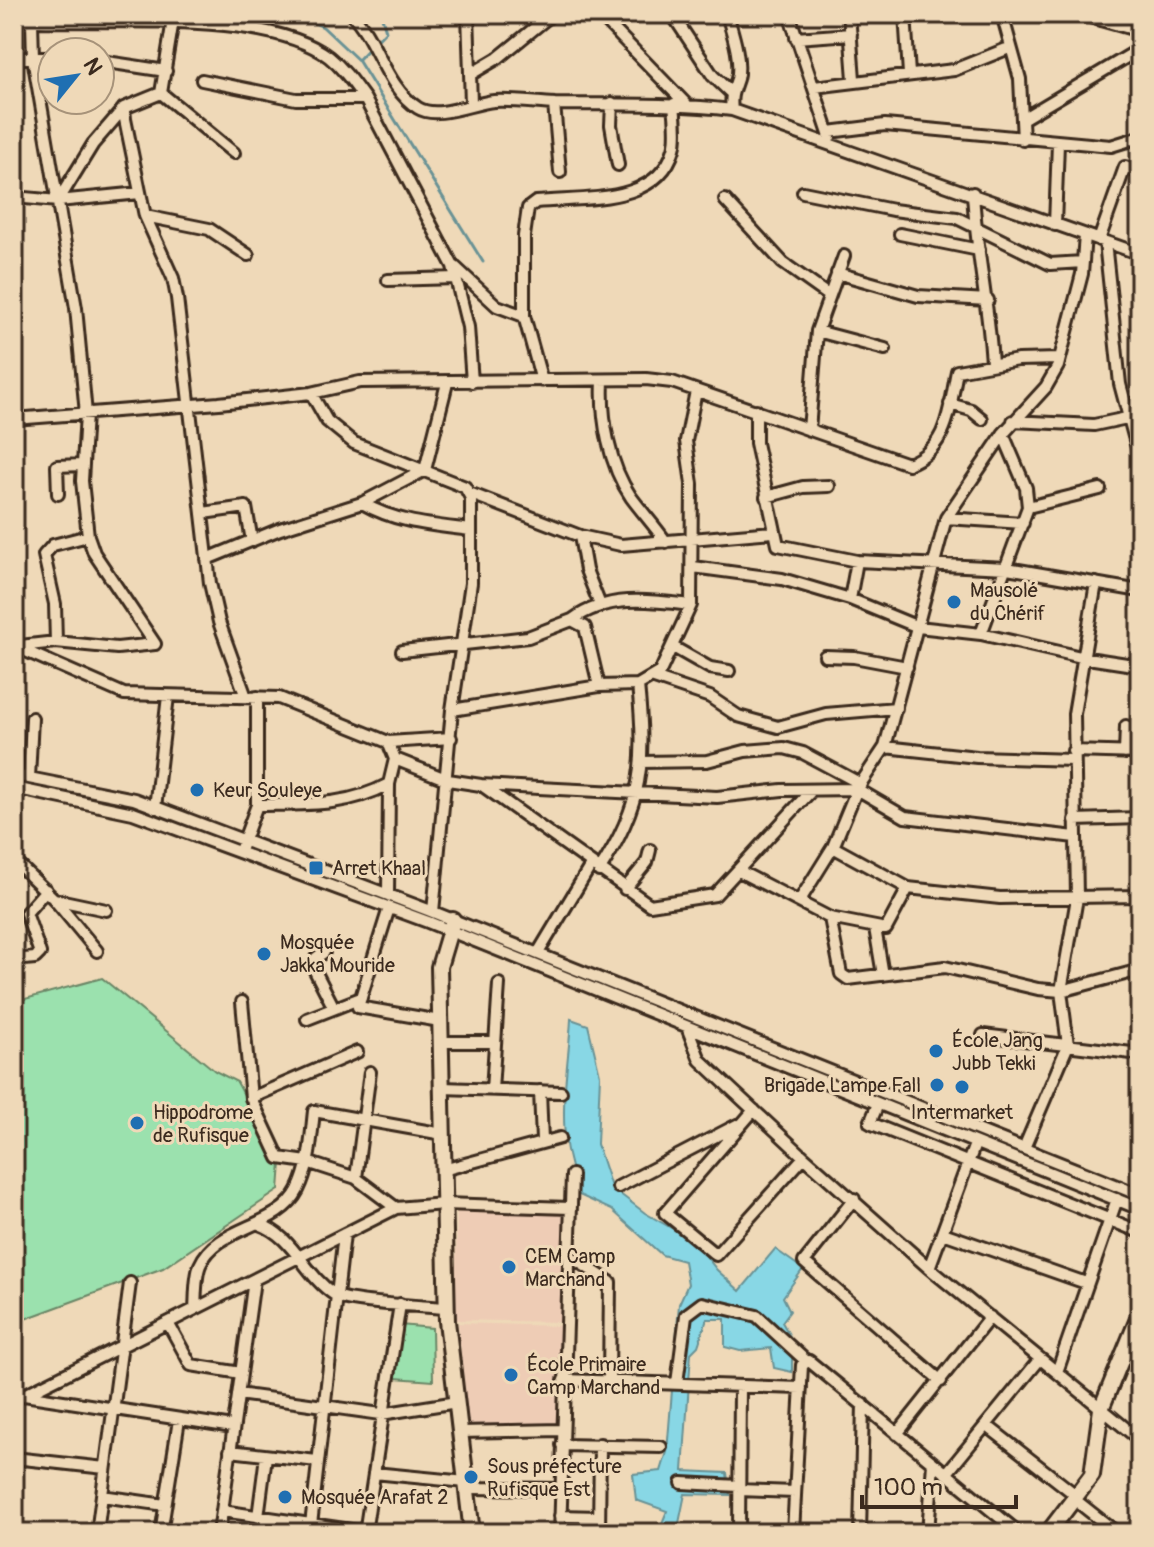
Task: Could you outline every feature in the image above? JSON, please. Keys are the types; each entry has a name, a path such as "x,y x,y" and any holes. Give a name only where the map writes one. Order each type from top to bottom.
{"street":[{"path":"352,14 392,78 415,107 438,114 471,103 509,100 554,104 680,104 732,110 830,137 1055,225 1140,254"},
{"path":"468,14 471,103"},
{"path":"471,74 498,58 552,14"},
{"path":"542,381 524,316 524,236 528,208 536,202 628,194 647,184 665,166 675,148 680,104 599,14"},
{"path":"672,14 713,76 730,92"},
{"path":"727,14 737,64 737,78 730,92 732,110"},
{"path":"789,14 830,137"},
{"path":"849,14 854,79"},
{"path":"905,14 909,74"},
{"path":"1002,14 1020,79 1023,140"},
{"path":"1079,14 1140,31"},
{"path":"161,93 174,18"},
{"path":"14,20 174,18 276,34 305,44 338,66 365,99 455,272 468,327 472,382"},
{"path":"16,646 56,642 117,648 155,644 94,553 88,536 82,465 86,414 76,308 33,58 32,21"},
{"path":"796,38 851,34"},
{"path":"814,87 854,79 954,70 1009,48"},
{"path":"1024,118 1140,49"},
{"path":"14,58 33,58"},
{"path":"116,63 166,71"},
{"path":"202,80 284,98 365,99"},
{"path":"58,201 93,144 124,108 161,93"},
{"path":"161,93 234,153"},
{"path":"612,103 611,125 618,165"},
{"path":"554,104 560,172"},
{"path":"124,108 145,216 173,278 207,559 219,622 251,697 257,805 239,854"},
{"path":"830,137 885,125 1111,146 1140,137"},
{"path":"1055,225 1058,143"},
{"path":"1140,159 1127,166 1102,241 1127,418 1137,438 1140,459"},
{"path":"1127,166 1140,173"},
{"path":"803,192 893,210 940,214 1050,264 1083,262"},
{"path":"14,197 58,201 140,193"},
{"path":"973,193 975,229 988,300 992,364"},
{"path":"725,200 783,263 828,295"},
{"path":"145,216 209,229 248,255"},
{"path":"900,234 979,250"},
{"path":"800,900 833,847 859,786 885,747 946,518 1003,434 1046,387 1059,359 1083,262 1085,235"},
{"path":"809,430 817,331 844,256"},
{"path":"388,280 455,272 497,306 524,316"},
{"path":"837,273 918,296 988,300"},
{"path":"817,331 885,349"},
{"path":"14,419 311,393 360,382 672,382 908,464 918,460 942,438 957,371 992,364 1059,359"},
{"path":"603,381 602,410 618,467 629,494 666,542"},
{"path":"207,559 362,503 425,470 447,383"},
{"path":"452,710 599,686 638,685 654,678 673,647 691,605 692,484 686,441 696,391"},
{"path":"311,393 327,421 354,443 465,487 469,493 471,583 452,710 448,780 433,912"},
{"path":"950,404 971,410 982,419"},
{"path":"756,410 756,443 778,545 857,561 1007,568 1140,591"},
{"path":"1013,421 1094,425 1127,418"},
{"path":"981,634 1028,507 1026,488 1003,434"},
{"path":"58,494 57,466 82,465"},
{"path":"766,497 803,487 829,486"},
{"path":"1028,507 1100,489"},
{"path":"469,493 580,536 621,545 773,532"},
{"path":"362,503 386,517 471,530"},
{"path":"203,513 246,507 250,512 252,541"},
{"path":"946,518 1023,523"},
{"path":"56,642 55,604 44,555 53,545 88,536"},
{"path":"580,536 586,570 600,605"},
{"path":"850,599 857,561"},
{"path":"693,567 782,579 850,599 918,627 981,634 1081,657 1140,666"},
{"path":"1024,1148 1068,1045 1061,991 1077,898 1073,756 1081,657 1096,583"},
{"path":"402,651 528,637 600,605 649,600 691,605"},
{"path":"572,620 585,627 599,686"},
{"path":"16,646 124,694 251,697 303,705 388,742 451,738"},
{"path":"673,647 710,668 729,671"},
{"path":"825,656 854,657 907,667"},
{"path":"654,678 710,697 738,716 778,727 826,714 896,708"},
{"path":"538,953 628,824 638,791 643,735 638,685"},
{"path":"155,808 168,696"},
{"path":"29,778 32,718"},
{"path":"1125,753 1126,726"},
{"path":"388,742 395,759 389,784 388,895"},
{"path":"885,747 977,757 1140,753"},
{"path":"641,762 707,761 745,751 784,748 803,753 905,817 1075,837"},
{"path":"395,759 448,780 481,785 717,797 859,786"},
{"path":"14,775 126,797 433,912 451,925 687,1027 1140,1209"},
{"path":"257,805 337,804 364,797 389,784"},
{"path":"481,785 650,905 709,898 739,871 810,792"},
{"path":"14,788 113,807 389,908 538,953 1140,1195"},
{"path":"1075,820 1140,818"},
{"path":"833,847 908,888 1000,898 1140,896"},
{"path":"625,889 647,862 650,850"},
{"path":"14,860 46,890 97,951"},
{"path":"739,871 830,918 875,928 889,927 908,888"},
{"path":"14,960 35,958 40,953 20,914 46,890"},
{"path":"54,899 106,910"},
{"path":"389,908 359,1008 440,1021"},
{"path":"830,918 843,976 852,980 945,967 1038,989 1061,991 1140,970"},
{"path":"451,925 439,967 446,1308 472,1533"},
{"path":"875,928 883,975"},
{"path":"324,952 316,958 313,967 334,1008"},
{"path":"492,1090 499,984"},
{"path":"307,1019 361,998"},
{"path":"242,1002 251,1098 279,1158 307,1162 356,1178 396,1208"},
{"path":"687,1027 700,1060 804,1157 929,1268 1140,1440"},
{"path":"983,1035 1140,1054"},
{"path":"441,1042 495,1042"},
{"path":"251,1098 357,1052"},
{"path":"356,1178 370,1072"},
{"path":"442,1088 561,1092"},
{"path":"540,1091 542,1141"},
{"path":"878,1104 870,1123 1140,1232"},
{"path":"754,1110 665,1213 716,1255 804,1157"},
{"path":"195,1309 200,1265 216,1247 237,1231 259,1224 297,1192 307,1162 314,1111 443,1134"},
{"path":"618,1187 744,1122"},
{"path":"443,1170 560,1138"},
{"path":"929,1268 975,1144"},
{"path":"560,1533 572,1175"},
{"path":"854,1199 804,1262 941,1381"},
{"path":"1057,1372 1117,1199"},
{"path":"19,1397 396,1208 444,1204 570,1208"},
{"path":"259,1224 279,1231 297,1258 336,1297 446,1308"},
{"path":"943,1233 1086,1283"},
{"path":"311,1525 344,1234"},
{"path":"568,1255 610,1282 609,1382"},
{"path":"219,1533 254,1280"},
{"path":"97,1533 130,1283"},
{"path":"677,1383 686,1315 702,1303 734,1308 757,1316 806,1361 811,1361 1019,1533"},
{"path":"222,1511 365,1532 400,1304"},
{"path":"1048,1533 1092,1475 1101,1409 1140,1314"},
{"path":"897,1434 990,1317"},
{"path":"168,1323 191,1365 241,1373"},
{"path":"946,1474 1040,1359"},
{"path":"793,1533 801,1388 806,1361"},
{"path":"564,1380 801,1388"},
{"path":"739,1533 740,1386"},
{"path":"238,1394 381,1414 457,1402"},
{"path":"19,1397 233,1427"},
{"path":"860,1533 863,1404"},
{"path":"161,1533 179,1420"},
{"path":"986,1425 1117,1533"},
{"path":"460,1432 562,1430"},
{"path":"599,1533 600,1444"},
{"path":"562,1445 661,1447"},
{"path":"230,1451 317,1461"},
{"path":"258,1517 266,1456"},
{"path":"14,1458 105,1468"},
{"path":"928,1533 933,1463"},
{"path":"374,1473 466,1485 560,1489"},
{"path":"682,1483 795,1492"},
{"path":"102,1496 165,1505"},
{"path":"560,1516 599,1517"}],"shaded area":[{"name":"CEM Camp Marchand","path":"457,1212 563,1213 562,1322 455,1320"},
{"name":"École Primaire Camp Marchand","path":"458,1323 559,1326 557,1429 488,1431 468,1424"}],"green space":[{"name":"Hippodrome de Rufisque","path":"102,978 215,1071 237,1082 281,1163 279,1190 163,1268 14,1323 14,1002"},
{"path":"400,1325 432,1328 433,1381 395,1378"}],"water":[{"path":"571,1019 588,1025 600,1075 597,1144 611,1187 645,1213 694,1241 717,1270 740,1291 775,1249 803,1269 783,1297 790,1311 782,1322 792,1340 792,1372 774,1368 771,1348 740,1351 725,1347 725,1319 707,1319 698,1346 691,1353 683,1471 727,1473 730,1495 685,1494 677,1533 658,1533 667,1511 636,1500 633,1474 661,1471 667,1452 679,1304 688,1284 684,1261 662,1255 612,1210 575,1193 564,1113"}],"waterway":[{"path":"295,14 323,27 358,60 483,262"},
{"path":"358,60 386,31 381,14"}],"place":[{"name":"Mausolé du Chérif","path":"954,602"},
{"name":"Keur Souleye","path":"197,790"},
{"name":"Arret Khaal","path":"316,868"},
{"name":"Mosquée Jakka Mouride","path":"264,954"},
{"name":"École Jang Jubb Tekki","path":"936,1051"},
{"name":"Brigade Lampe Fall","path":"937,1085"},
{"name":"Intermarket","path":"962,1087"},
{"name":"Hippodrome de Rufisque","path":"137,1123"},
{"name":"CEM Camp Marchand","path":"509,1267"},
{"name":"École Primaire Camp Marchand","path":"511,1375"},
{"name":"Sous préfecture Rufisque Est","path":"471,1477"},
{"name":"Mosquée Arafat 2","path":"285,1497"}]}
